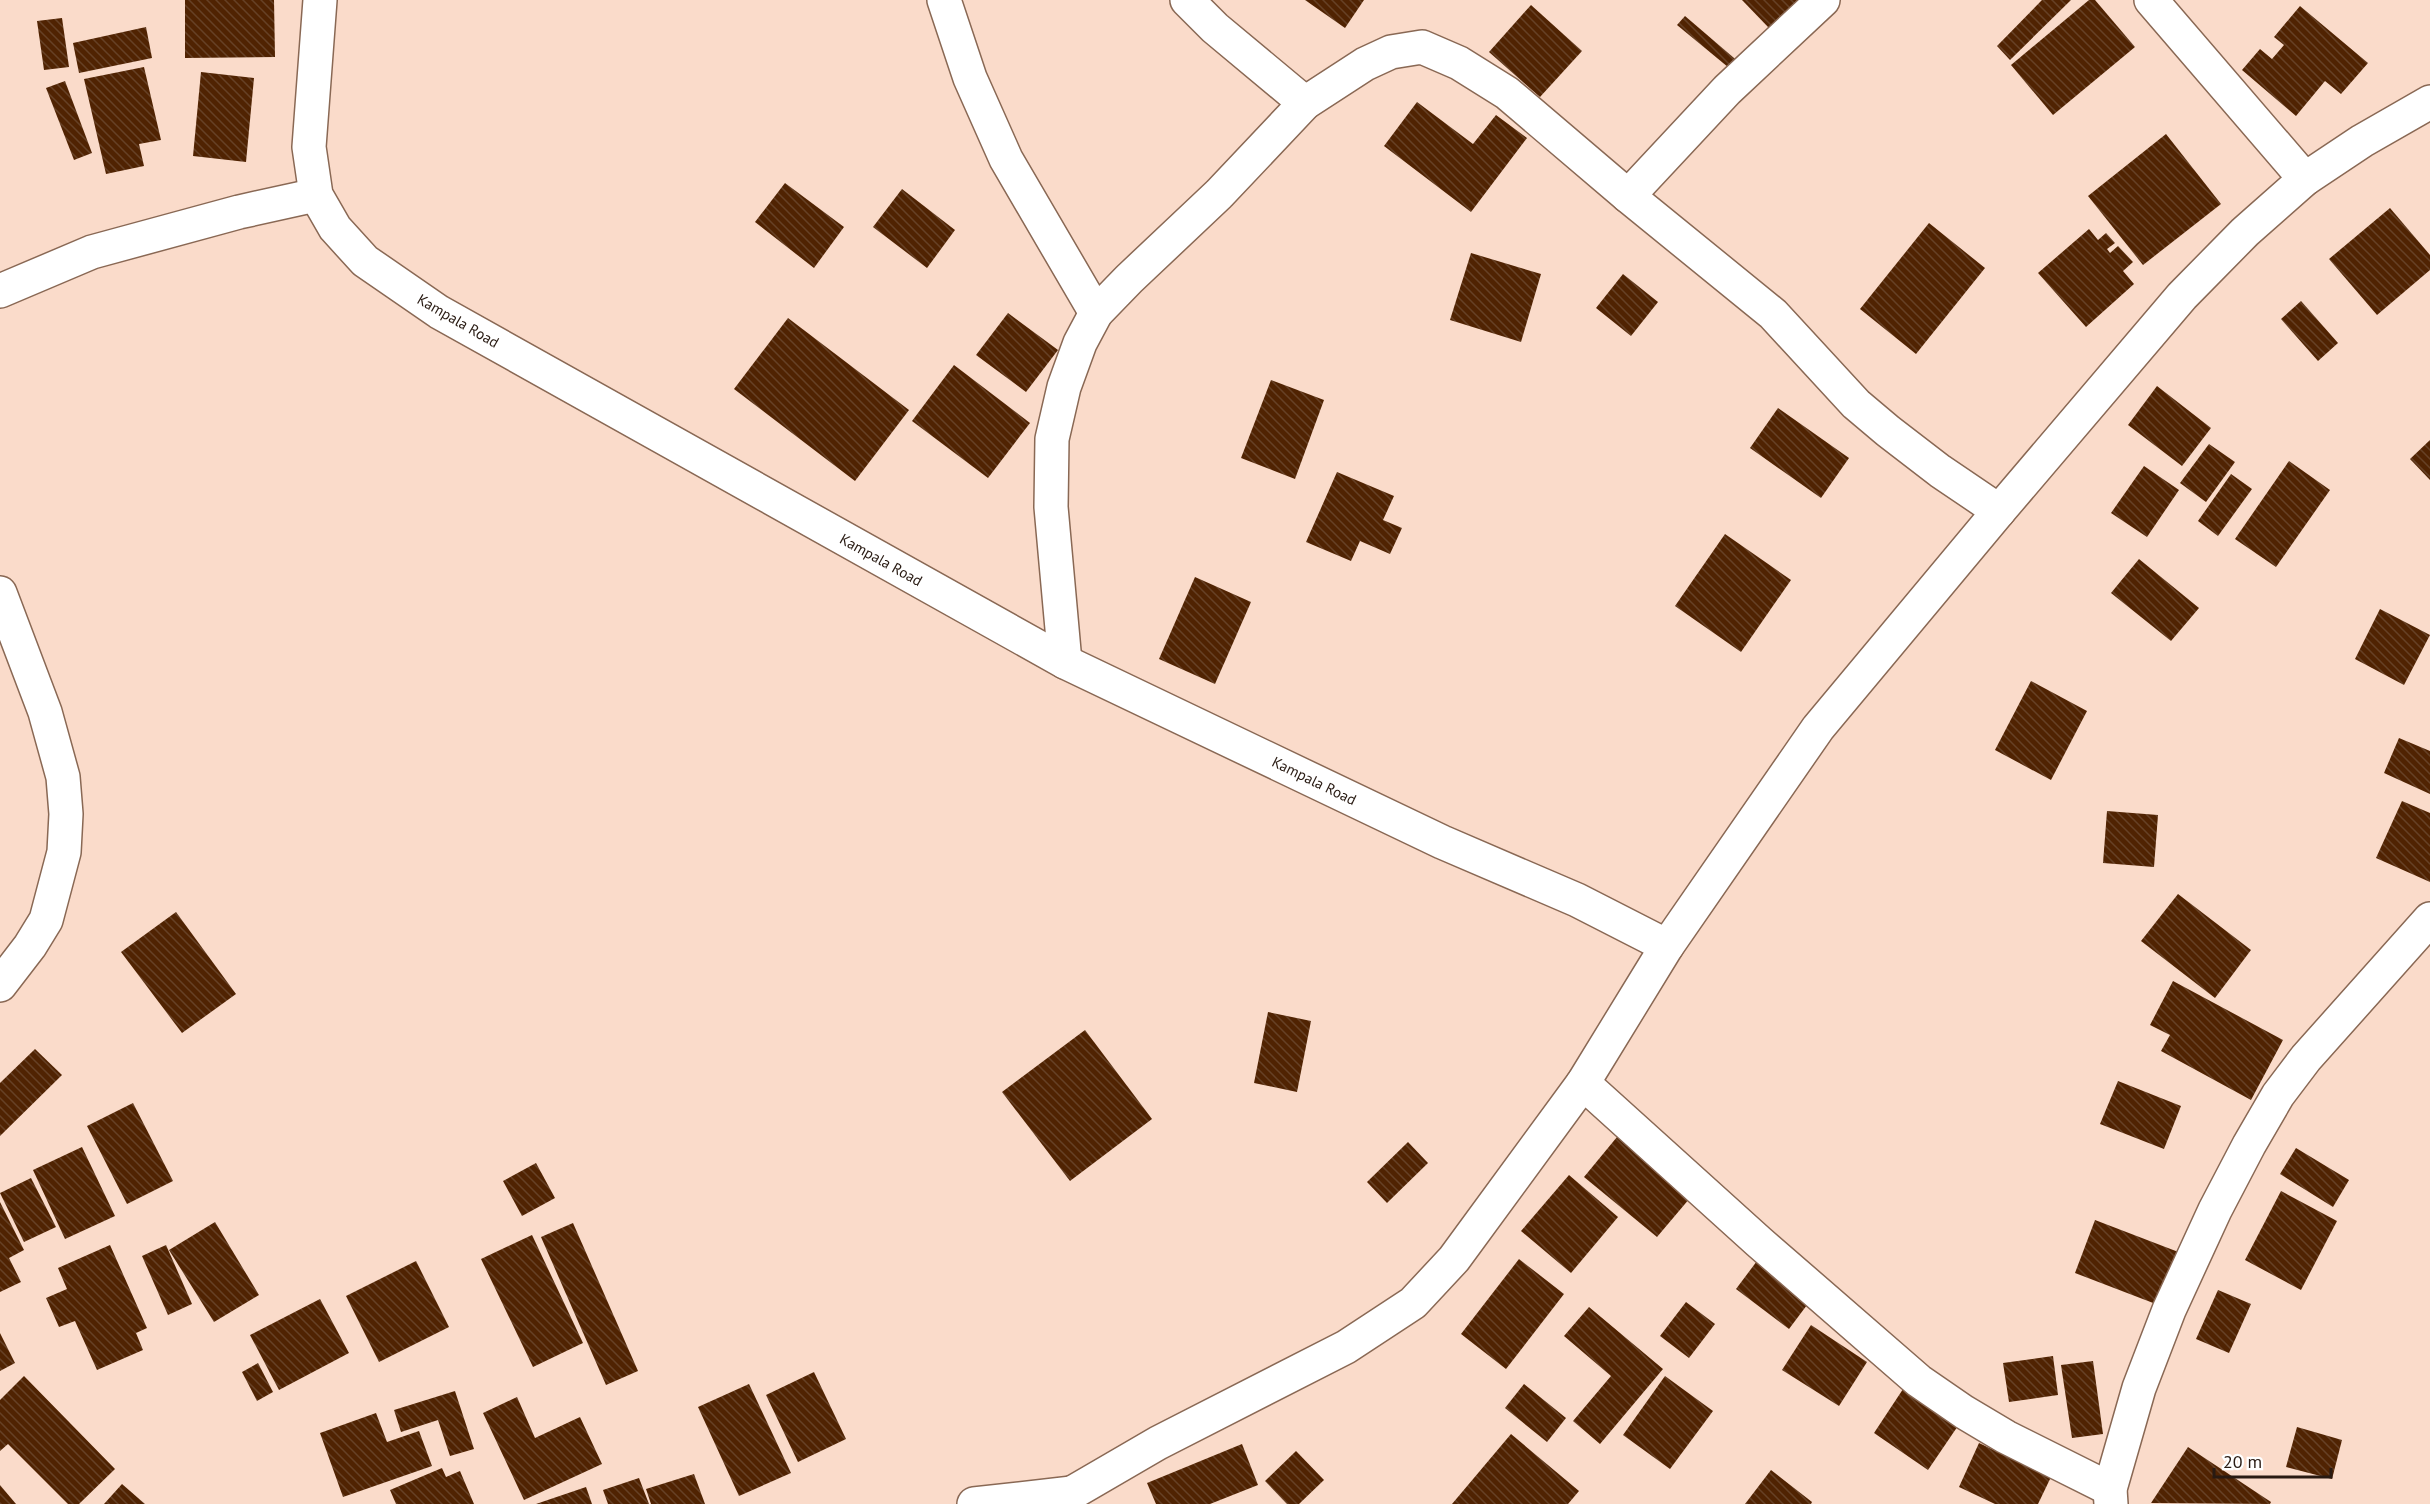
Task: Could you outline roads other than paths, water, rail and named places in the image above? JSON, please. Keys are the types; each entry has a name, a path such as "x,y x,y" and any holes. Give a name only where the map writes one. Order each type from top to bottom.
{"street":[{"name":"Kampala Road","path":"320,0 309,147 315,195 335,228 365,261 439,312 1065,662 1442,842 1577,900 1666,946"},
{"path":"944,0 970,78 1006,159 1096,313"},
{"path":"1187,0 1222,34 1305,103"},
{"path":"1628,196 1727,90 1823,0"},
{"path":"2151,0 2305,179"},
{"path":"1065,662 1051,507 1052,439 1064,387 1080,343 1096,313 1219,194 1305,103 1365,64 1391,52 1422,47 1459,63 1507,93 1628,196 1773,314 1856,404 1940,471 1999,511"},
{"path":"974,1504 1065,1499 1158,1443 1346,1347 1413,1303 1461,1250 1584,1083 1666,946 1818,728 1999,511 2182,296 2245,232 2305,179 2362,141 2430,102"},
{"path":"0,291 92,252 239,212 315,195"},
{"path":"0,593 45,712 63,777 66,814 64,852 46,920 0,985"},
{"path":"1584,1083 1759,1242 1919,1381 1964,1412 2110,1496 2139,1388 2169,1310 2215,1210 2249,1145 2278,1095 2306,1058 2430,920"}]}
